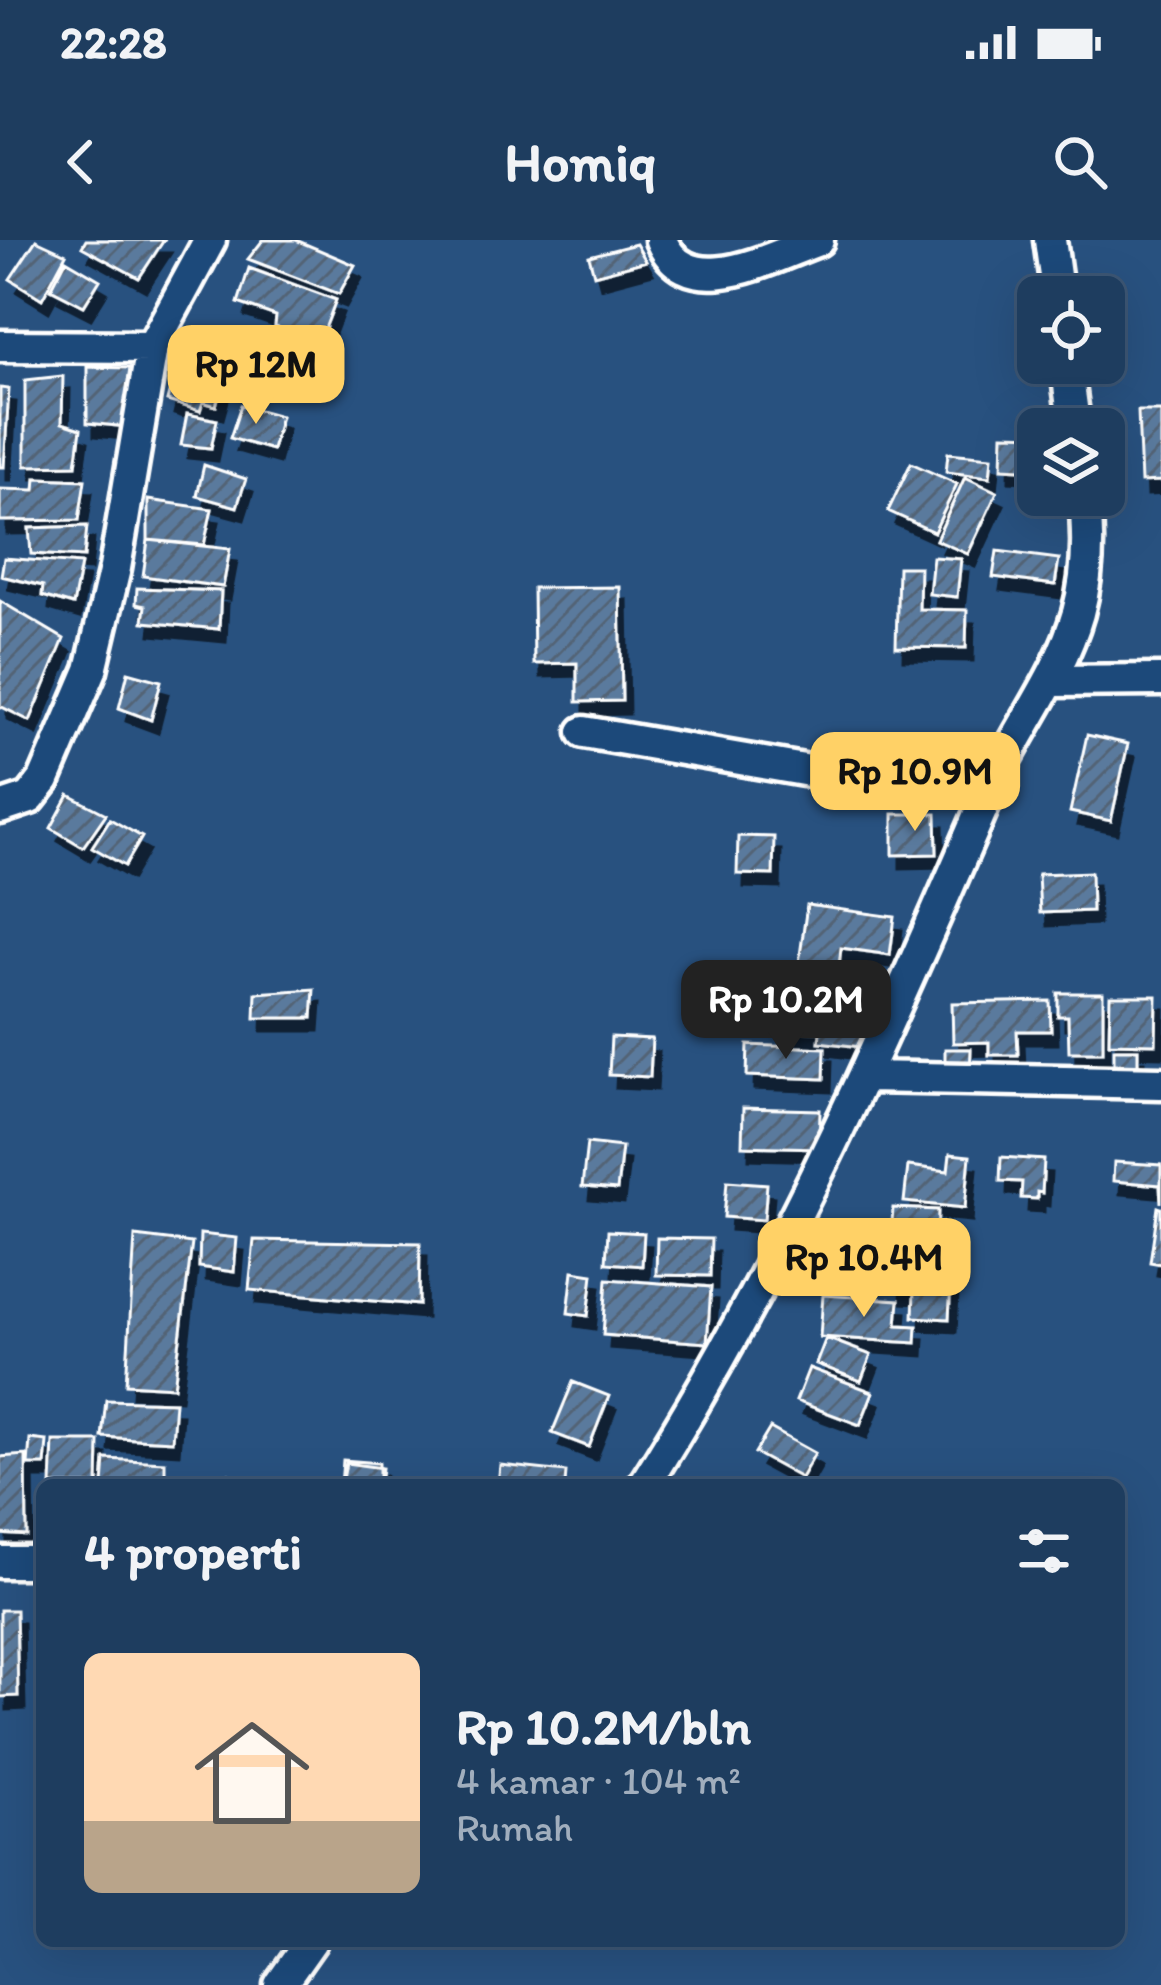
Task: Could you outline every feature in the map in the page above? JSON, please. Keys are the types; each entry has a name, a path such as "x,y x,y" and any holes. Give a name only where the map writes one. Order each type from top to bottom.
{"street":[{"path":"0,808 30,798 44,780 91,670 115,568 152,346 210,240"},
{"path":"661,240 682,268 696,273 720,273 818,240"},
{"path":"1050,240 1055,276"},
{"path":"0,346 152,346"},
{"path":"648,1479 714,1375 867,1077 997,774 1052,680 1078,612 1086,568 1085,516"},
{"path":"1052,680 1161,680"},
{"path":"584,732 826,774 997,774"},
{"path":"867,1077 1161,1083"},
{"path":"0,1562 36,1562"},
{"path":"280,1985 307,1947"}],"building":[{"path":"36,240 66,254 42,299 10,279"},
{"path":"86,240 164,240 139,278 82,247"},
{"path":"263,240 296,240 355,265 339,294 248,259"},
{"path":"636,244 646,261 594,275 589,256"},
{"path":"66,260 100,280 84,306 51,289"},
{"path":"249,268 336,300 321,339 275,327 276,316 238,303"},
{"path":"180,349 228,362 216,406 203,402 200,411 167,401"},
{"path":"87,367 130,368 128,427 87,423"},
{"path":"63,376 62,423 81,429 76,465 25,466 25,380"},
{"path":"0,388 9,389 4,467 0,467"},
{"path":"241,405 281,416 272,450 230,438"},
{"path":"1138,411 1161,411 1161,481 1141,482"},
{"path":"187,414 217,420 211,448 181,445"},
{"path":"1003,434 1017,434 1017,469 1002,468"},
{"path":"948,453 992,457 990,477 946,472"},
{"path":"911,463 957,484 934,532 888,511"},
{"path":"204,465 246,479 237,507 197,496"},
{"path":"965,477 997,492 968,554 936,540"},
{"path":"36,478 85,480 79,520 0,521 0,489 35,490"},
{"path":"148,500 212,509 204,545 148,540"},
{"path":"87,526 84,557 31,554 29,528"},
{"path":"148,540 230,549 223,587 143,576"},
{"path":"997,551 1059,559 1055,585 993,577"},
{"path":"933,557 961,559 957,597 929,594"},
{"path":"4,558 81,564 73,605 42,596 43,586 1,576"},
{"path":"898,567 920,567 919,609 967,610 966,648 896,647"},
{"path":"620,587 622,701 577,702 577,663 534,664 533,588"},
{"path":"137,588 221,591 219,629 143,622 145,606 136,604"},
{"path":"0,601 64,639 30,721 0,706"},
{"path":"128,672 161,681 151,720 119,708"},
{"path":"1087,735 1128,744 1111,821 1070,812"},
{"path":"69,795 106,814 83,847 51,828"},
{"path":"893,814 936,814 937,854 893,855"},
{"path":"110,819 142,837 125,866 92,847"},
{"path":"738,836 774,837 773,875 737,874"},
{"path":"1091,872 1092,911 1040,913 1038,874"},
{"path":"807,905 895,917 890,955 841,948 838,975 798,970"},
{"path":"794,979 820,981 816,1032 791,1031"},
{"path":"825,982 844,984 843,996 867,999 861,1047 819,1042"},
{"path":"314,989 312,1018 255,1018 256,993"},
{"path":"1058,993 1103,993 1103,1052 1069,1052 1068,1016 1058,1016"},
{"path":"1110,996 1157,996 1156,1044 1109,1043"},
{"path":"1050,1001 1051,1031 1017,1031 1018,1055 989,1055 989,1042 953,1043 952,1003"},
{"path":"611,1037 652,1039 650,1077 609,1075"},
{"path":"748,1045 825,1048 824,1079 747,1076"},
{"path":"945,1049 971,1049 970,1075 945,1075"},
{"path":"1114,1049 1138,1049 1138,1077 1114,1077"},
{"path":"743,1108 820,1110 819,1148 742,1146"},
{"path":"587,1143 622,1147 617,1190 582,1187"},
{"path":"950,1154 970,1156 965,1208 904,1202 908,1166 948,1171"},
{"path":"1001,1157 1044,1160 1042,1193 1037,1192 1037,1199 1021,1198 1022,1182 1000,1181"},
{"path":"1114,1162 1161,1165 1161,1203 1160,1185 1113,1181"},
{"path":"727,1181 767,1184 764,1220 724,1217"},
{"path":"893,1208 938,1210 937,1238 914,1238 915,1224 892,1223"},
{"path":"1161,1208 1161,1264 1150,1262"},
{"path":"608,1231 644,1233 642,1266 606,1263"},
{"path":"200,1234 237,1238 234,1272 199,1267"},
{"path":"135,1236 192,1243 174,1387 126,1384"},
{"path":"657,1238 711,1239 710,1276 656,1275"},
{"path":"254,1240 420,1243 419,1305 249,1290"},
{"path":"895,1261 952,1264 949,1319 913,1317 914,1291 894,1290"},
{"path":"573,1271 593,1274 588,1316 568,1313"},
{"path":"607,1279 711,1287 707,1343 603,1335"},
{"path":"823,1295 899,1300 897,1325 917,1326 916,1343 820,1337"},
{"path":"826,1338 871,1355 861,1381 816,1364"},
{"path":"809,1368 873,1392 860,1425 796,1401"},
{"path":"573,1382 609,1396 589,1447 552,1433"},
{"path":"106,1400 175,1402 172,1441 102,1437"},
{"path":"770,1428 815,1453 801,1478 755,1453"},
{"path":"30,1439 47,1441 45,1465 28,1465"},
{"path":"53,1441 99,1441 98,1479 51,1479"},
{"path":"26,1455 27,1536 0,1534 0,1457"},
{"path":"105,1459 165,1462 165,1479 103,1479"},
{"path":"343,1460 379,1463 379,1479 341,1479"},
{"path":"346,1463 382,1468 381,1479 343,1479"},
{"path":"500,1465 566,1472 565,1479 499,1479"},
{"path":"228,1474 228,1479 184,1479"},
{"path":"0,1610 16,1610 18,1696 0,1697"}]}
